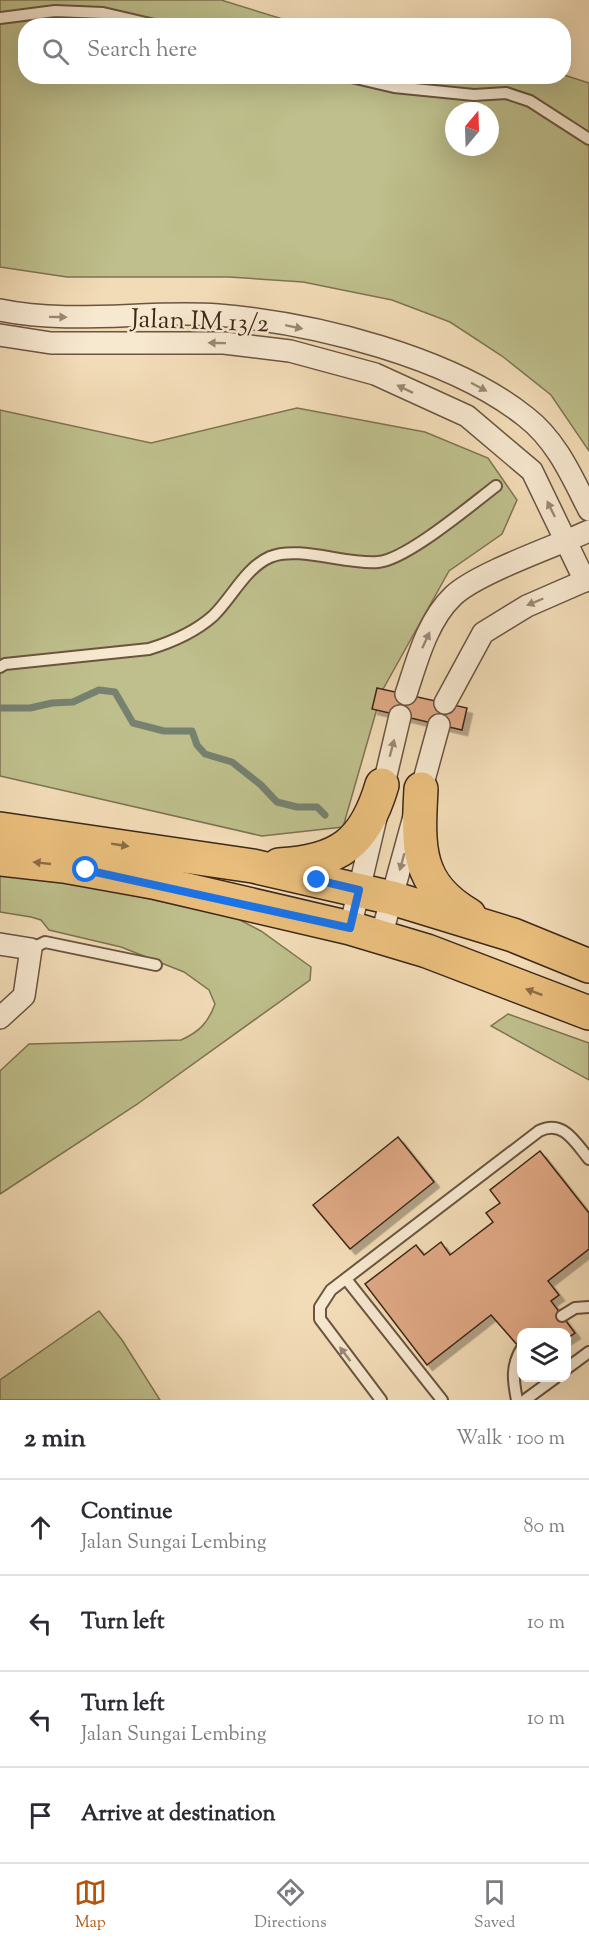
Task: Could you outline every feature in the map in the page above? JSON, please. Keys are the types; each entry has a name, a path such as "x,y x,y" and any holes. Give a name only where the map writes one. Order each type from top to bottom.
{"main road":[{"path":"253,866 310,863 336,853 359,836 375,812 382,785"},
{"path":"421,789 419,836 424,864 436,890 450,904 513,935 589,966"},
{"path":"0,829 253,866 392,897 513,935"},
{"path":"0,859 64,866 153,882 350,928 381,937 589,1013"}],"street":[{"name":"Jalan IM 13/2","path":"0,310 51,318 218,315 290,326 375,346 436,364 484,389 527,417 561,454 589,510"},
{"name":"Jalan IM 13/2","path":"0,335 51,343 224,343 290,351 375,374 467,417 532,471 587,580"},
{"path":"406,694 424,642 440,611 454,595 478,580 589,531"},
{"path":"445,703 483,633 526,606 587,580"},
{"path":"350,928 400,716"},
{"path":"381,937 439,725"},
{"path":"0,944 31,949 24,996 0,1018"}],"lane":[{"path":"0,18 55,11 103,13 125,18"},
{"path":"381,84 474,95 506,93 530,101 589,140"},
{"path":"0,667 5,664 149,649 168,643 213,616 254,568 270,557 290,554 380,562 405,552 496,486"},
{"path":"31,949 45,942 156,965"},
{"path":"381,1400 320,1319 321,1307 331,1290 539,1131 549,1126 557,1127 568,1133 589,1160"},
{"path":"346,1279 442,1400"},
{"path":"562,1316 575,1308 589,1307"},
{"path":"571,1366 589,1352"},
{"path":"517,1356 512,1373 517,1400"},
{"path":"525,1400 548,1382"}],"green space":[{"path":"0,0 221,0 279,18 18,18 18,84 571,84 571,77 589,83 589,451 551,395 502,356 450,322 392,300 303,282 229,277 67,277 0,267"},
{"path":"297,408 425,432 488,458 517,500 502,534 449,571 382,691 343,827 262,836 0,776 0,410 151,443"},
{"path":"0,875 73,882 236,918 261,931 311,967 310,980 136,1105 0,1194 0,1071 29,1044 181,1040 202,1026 215,1004 209,990 184,972 121,947 49,930 41,920 0,912"},
{"path":"508,1014 589,1043 589,1080 491,1026"},
{"path":"99,1311 122,1340 160,1400 0,1400 0,1380"}],"building":[{"path":"377,688 467,708 462,730 372,709"},
{"path":"398,1137 434,1182 350,1249 313,1205"},
{"path":"540,1151 589,1213 589,1249 548,1281 559,1295 551,1301 575,1333 571,1336 571,1328 517,1328 517,1345 491,1315 427,1365 365,1284 416,1245 424,1255 441,1242 450,1255 493,1222 486,1213 500,1203 490,1190"}],"waterway":[{"path":"0,708 30,708 52,703 73,702 99,690 115,692 133,723 164,731 192,731 197,745 205,754 232,762 261,785 277,802 297,807 317,807 325,815"}],"route":[{"path":"86,870 153,882 350,928 359,890 317,880"}]}
